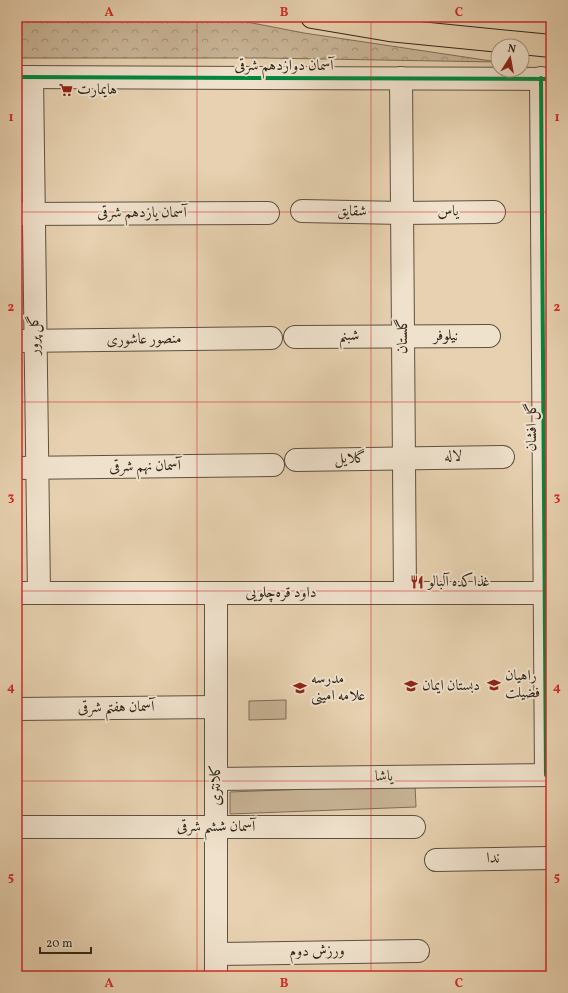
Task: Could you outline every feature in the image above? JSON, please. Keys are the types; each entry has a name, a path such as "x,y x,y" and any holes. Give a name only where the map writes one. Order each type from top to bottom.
{"highway":[{"path":"312,17 389,30 551,46"}],"street":[{"name":"آسمان دوازدهم شرقی","path":"25,77 546,78"},
{"name":"گل پرور","path":"25,77 27,468 39,593"},
{"name":"گلستان","path":"401,78 405,593"},
{"name":"گل افشان","path":"546,78 549,775"},
{"name":"شقایق","path":"302,211 402,213"},
{"name":"یاس","path":"402,213 494,212"},
{"name":"آسمان یازدهم شرقی","path":"25,214 268,213"},
{"name":"نیلوفر","path":"403,336 489,336"},
{"name":"شبنم","path":"295,337 403,336"},
{"name":"منصور عاشوری","path":"26,341 271,338"},
{"name":"لاله","path":"404,458 503,457"},
{"name":"گلایل","path":"296,460 404,458"},
{"name":"آسمان نهم شرقی","path":"27,468 273,465"},
{"name":"داود قره‌چلویی","path":"17,593 548,594"},
{"name":"کلانتری","path":"216,593 216,976"},
{"name":"آسمان هفتم شرقی","path":"17,709 216,707"},
{"name":"یاشا","path":"216,778 549,775"},
{"name":"آسمان ششم شرقی","path":"17,828 216,826 414,827"},
{"name":"ندا","path":"436,860 551,858"},
{"name":"ورزش دوم","path":"216,954 418,951"}],"green space":[{"path":"17,17 221,17 304,33 490,62 264,58 17,58"},
{"path":"286,700 286,719 249,720 249,701"},
{"path":"415,785 416,807 230,814 230,792"}],"building":[{"path":"17,111 19,111 26,120 25,150 17,151"},
{"path":"25,150 26,198 17,198 17,151"}],"cycle path":[{"path":"17,77 551,79"},
{"path":"541,78 546,775"}],"place":[{"name":"هایمارت","path":"66,90"},
{"name":"غذاکده آلبالو","path":"417,582"},
{"name":"راهیان فضیلت","path":"494,685"},
{"name":"دبستان ایمان","path":"411,686"},
{"name":"مدرسه علامه امینی","path":"300,688"}]}
